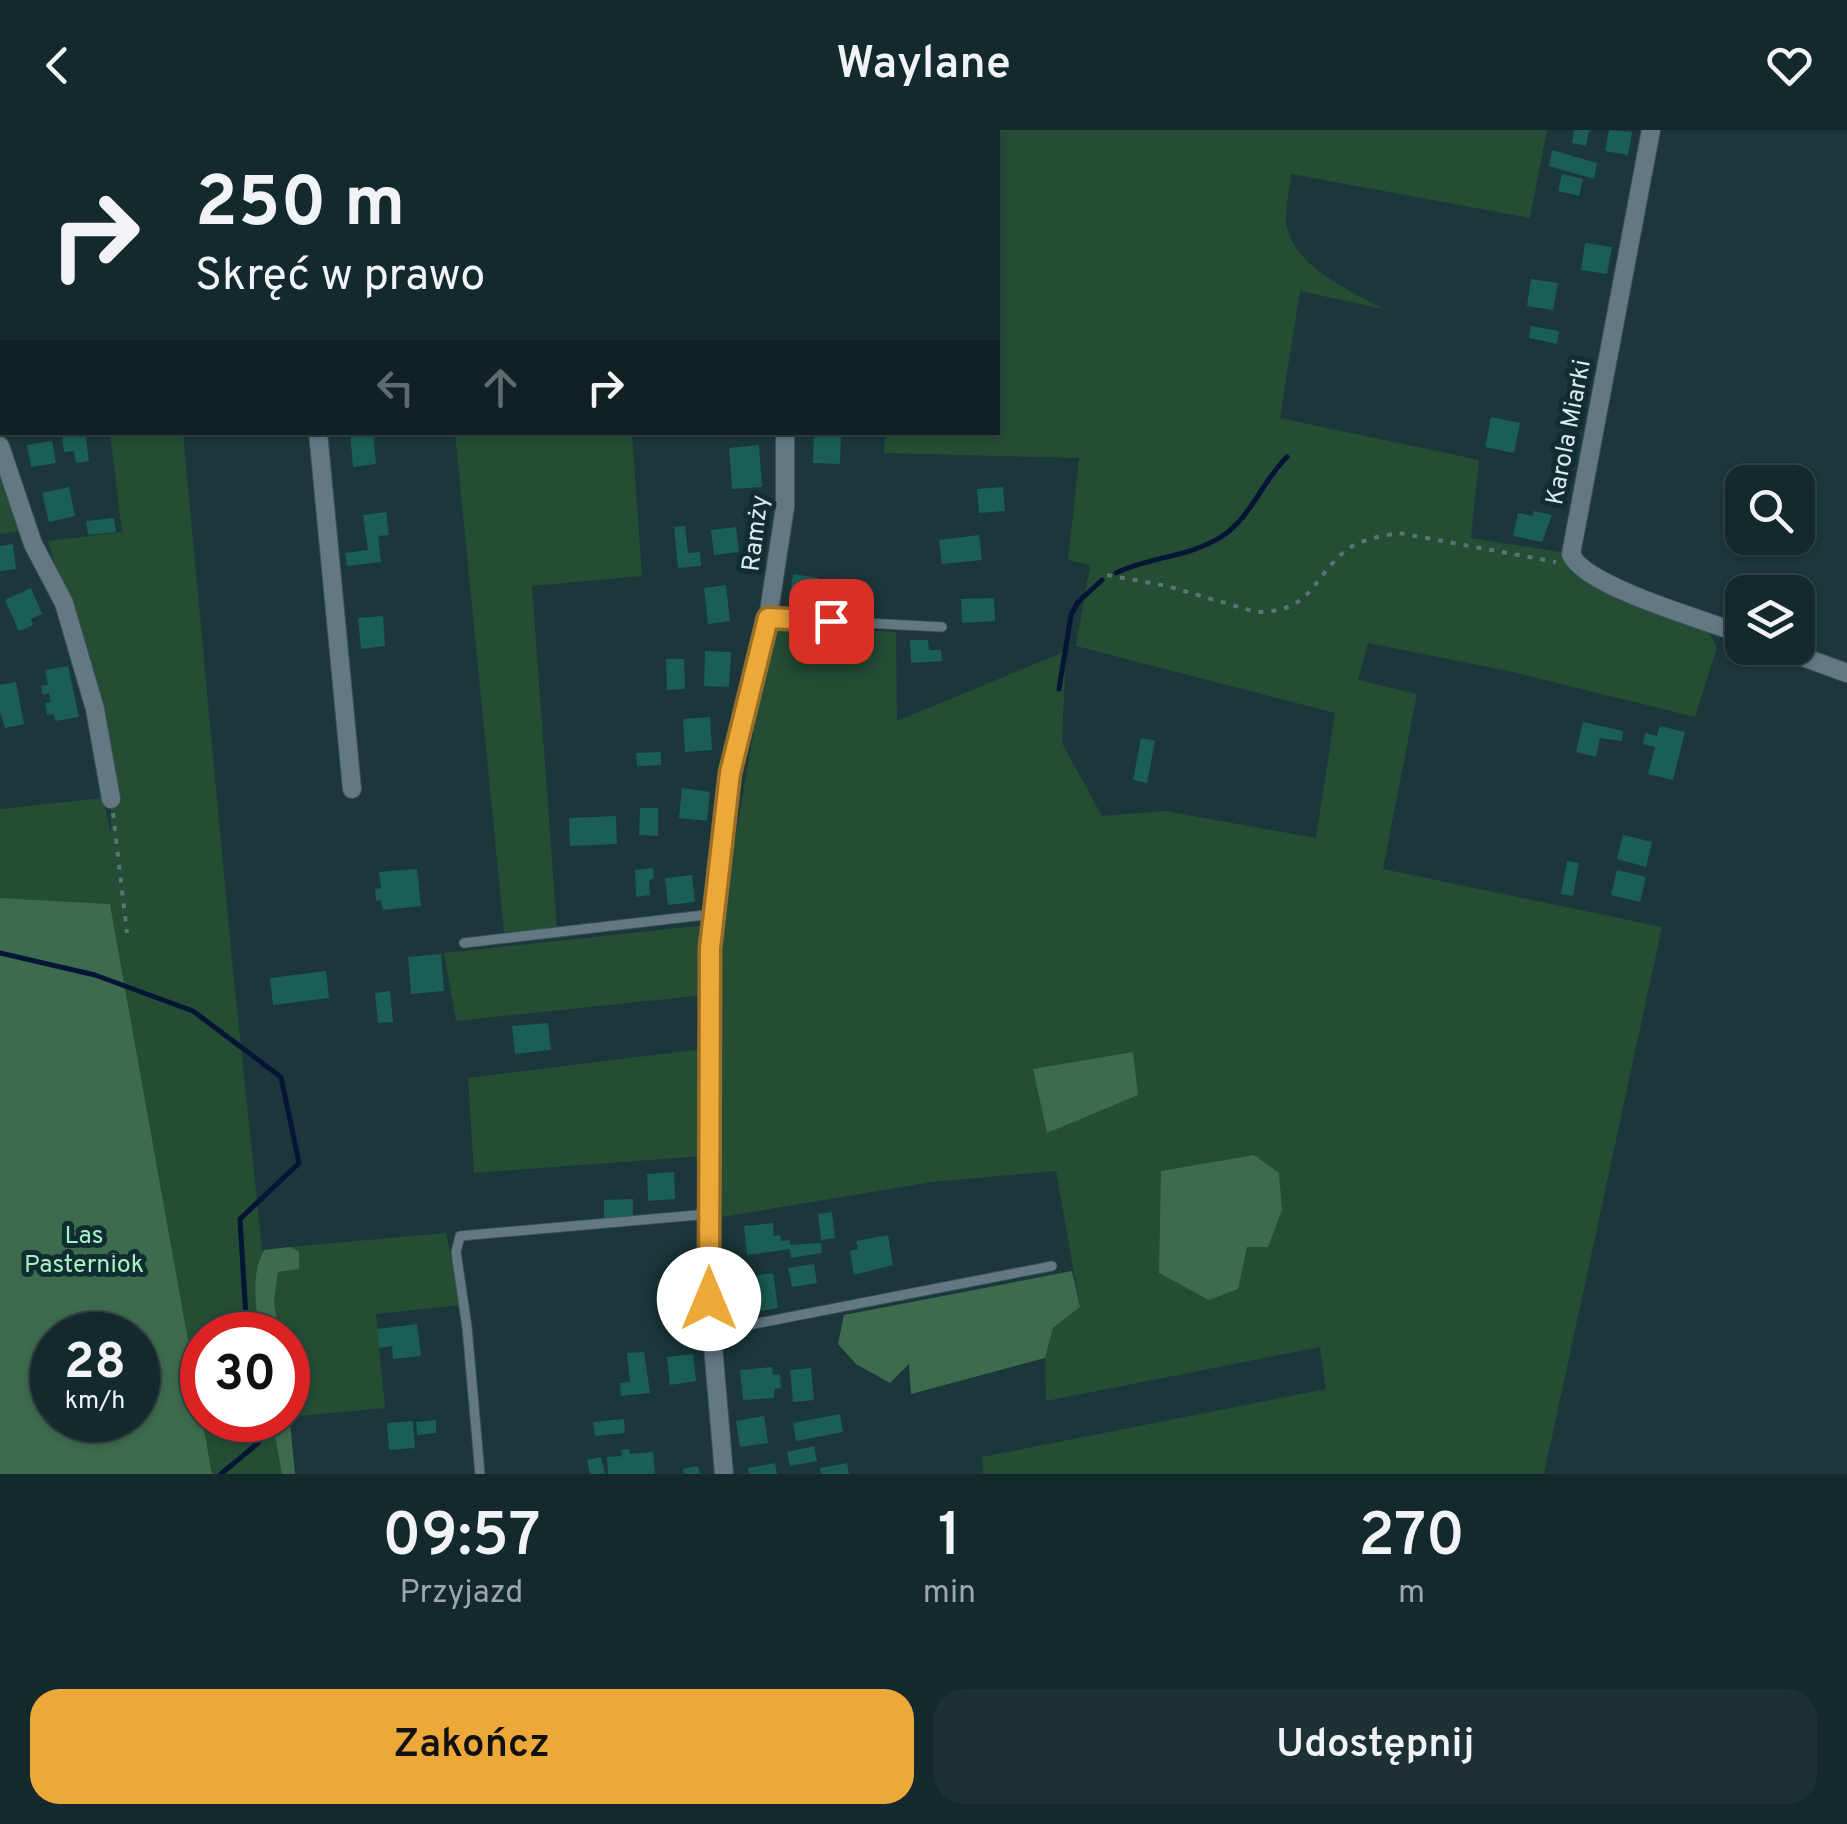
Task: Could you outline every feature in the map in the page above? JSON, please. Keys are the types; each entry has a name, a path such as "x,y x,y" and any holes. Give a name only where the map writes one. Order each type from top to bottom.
{"street":[{"name":"Karola Miarki","path":"1576,566 1572,538 1650,130"},
{"path":"318,435 352,789"},
{"name":"Ramży","path":"724,1474 712,1332 710,948 730,773 768,618 785,507 785,435"},
{"path":"0,446 33,544 64,602 95,709 111,799"},
{"path":"1576,566 1610,586 1725,628"},
{"path":"1815,661 1847,673"}],"lane":[{"path":"768,618 942,627"},
{"path":"464,943 714,914"},
{"path":"480,1474 456,1252 460,1236 709,1214"},
{"path":"712,1332 1052,1266"}],"path":[{"path":"1107,575 1167,586 1256,612 1272,612 1287,609 1307,597 1346,550 1399,533 1576,566"},
{"path":"111,799 127,932"}],"green space":[{"path":"1000,130 1547,130 1530,218 1291,174 1286,222 1299,252 1324,275 1383,309 1300,291 1280,418 1479,460 1471,538 1566,553 1567,567 1609,590 1708,630 1717,647 1695,717 1513,672 1368,643 1358,680 1417,694 1383,869 1662,927 1544,1474 983,1474 982,1457 1326,1389 1320,1347 1046,1401 1045,1358 1053,1328 1080,1307 1056,1171 932,1182 722,1217 716,950 772,625 896,632 897,721 1066,651 1062,743 1102,816 1165,811 1316,838 1335,713 1076,646 1090,565 1068,560 1079,458 884,453 885,435 1000,435","holes":["1132,1053 1047,1133 1034,1069"]},
{"path":"110,435 183,435 269,1312 183,1312 110,904 0,898 0,809 103,798 111,835 112,764 48,541 122,532"},
{"path":"455,435 632,435 642,576 532,586 557,929 504,932"},
{"path":"0,471 22,531 0,534"},
{"name":"Las Pasterniok","path":"0,898 110,904 183,1312 180,1312 180,1442 206,1442 212,1474 0,1474"},
{"path":"706,925 705,995 456,1021 444,953"},
{"path":"703,1049 703,1156 474,1173 468,1078"},
{"path":"1133,1052 1138,1095 1047,1133 1033,1069"},
{"path":"1254,1155 1279,1173 1282,1210 1268,1247 1247,1247 1238,1289 1209,1300 1159,1273 1161,1171"},
{"path":"446,1233 461,1305 376,1314 385,1408 310,1415 310,1312 276,1312 274,1301 278,1272 299,1268 299,1252 289,1247"},
{"path":"289,1247 299,1251 299,1269 278,1272 276,1312 257,1312 257,1270 264,1250"},
{"path":"1072,1271 1080,1307 1053,1328 1045,1358 911,1394 909,1364 890,1383 856,1364 838,1344 844,1315"},
{"path":"206,1442 282,1442 286,1474 212,1474"},
{"path":"276,1442 292,1442 295,1474 282,1474"}],"building":[{"path":"1574,130 1589,130 1586,146 1572,143"},
{"path":"1609,130 1632,132 1628,155 1605,151"},
{"path":"1552,150 1597,163 1594,179 1549,166"},
{"path":"1562,174 1583,179 1579,196 1558,191"},
{"path":"1585,243 1612,247 1607,274 1581,270"},
{"path":"1531,279 1558,283 1553,310 1527,306"},
{"path":"1531,326 1559,331 1557,344 1529,338"},
{"path":"1491,417 1520,423 1514,453 1485,447"},
{"path":"85,435 89,461 76,463 74,451 64,452 62,436"},
{"path":"350,435 373,435 376,464 353,467"},
{"path":"814,435 841,435 840,464 813,463"},
{"path":"52,441 56,463 31,467 27,445"},
{"path":"759,445 762,487 732,489 729,448"},
{"path":"69,487 75,516 49,522 42,493"},
{"path":"1003,487 1005,511 979,513 977,489"},
{"path":"1534,511 1552,515 1542,542 1513,536 1518,513 1533,516"},
{"path":"386,512 389,535 378,536 381,562 347,566 345,553 368,550 363,515"},
{"path":"114,518 116,532 88,535 86,521"},
{"path":"685,526 688,553 700,552 701,566 678,568 674,527"},
{"path":"736,527 739,552 714,555 711,530"},
{"path":"979,535 982,560 942,564 939,540"},
{"path":"13,544 16,569 0,571 0,546"},
{"path":"793,574 818,578 814,606 789,602"},
{"path":"726,585 730,621 708,624 704,588"},
{"path":"31,588 42,614 31,619 33,625 19,631 5,600"},
{"path":"994,598 995,621 962,623 961,599"},
{"path":"383,616 385,646 361,649 358,618"},
{"path":"910,640 928,640 929,650 941,650 942,661 911,663"},
{"path":"705,651 731,652 729,687 704,686"},
{"path":"666,659 684,659 685,689 667,690"},
{"path":"68,666 79,717 55,721 54,714 47,715 45,703 51,702 49,693 43,695 41,686 48,685 45,670"},
{"path":"16,682 24,724 5,728 0,712 0,685"},
{"path":"710,717 712,750 685,752 683,719"},
{"path":"1583,722 1623,731 1622,741 1600,738 1596,757 1576,752"},
{"path":"1660,726 1685,732 1673,780 1648,774 1655,747 1643,744 1645,733 1657,736"},
{"path":"1141,738 1155,741 1147,783 1133,780"},
{"path":"661,752 661,765 637,766 636,753"},
{"path":"682,788 710,792 707,821 679,818"},
{"path":"640,808 658,808 658,836 639,835"},
{"path":"616,816 617,844 570,846 569,818"},
{"path":"1623,835 1652,842 1646,867 1617,859"},
{"path":"1567,861 1579,863 1573,896 1561,894"},
{"path":"653,868 650,895 636,897 635,870"},
{"path":"417,869 421,906 383,910 381,900 376,901 375,889 381,888 379,872"},
{"path":"1617,870 1646,877 1640,902 1611,895"},
{"path":"692,875 695,902 668,905 665,878"},
{"path":"441,954 444,991 411,994 408,957"},
{"path":"326,971 329,998 273,1005 270,978"},
{"path":"390,991 393,1022 378,1023 375,993"},
{"path":"548,1023 551,1050 515,1054 512,1026"},
{"path":"674,1172 675,1199 648,1201 647,1174"},
{"path":"633,1199 633,1217 604,1218 604,1200"},
{"path":"832,1212 835,1238 821,1240 818,1214"},
{"path":"773,1223 774,1236 780,1235 781,1241 790,1240 790,1245 821,1243 822,1253 791,1258 790,1249 747,1255 744,1226"},
{"path":"888,1235 893,1265 854,1275 850,1251 858,1249 856,1241"},
{"path":"814,1264 817,1283 792,1287 788,1268"},
{"path":"773,1273 778,1308 743,1314 738,1278"},
{"path":"417,1324 421,1356 393,1359 392,1346 379,1348 377,1329"},
{"path":"644,1352 650,1393 621,1396 620,1383 630,1382 627,1353"},
{"path":"693,1354 696,1381 670,1385 667,1357"},
{"path":"772,1367 773,1375 780,1374 781,1388 774,1389 774,1398 743,1400 740,1370"},
{"path":"811,1368 814,1400 793,1402 790,1370"},
{"path":"840,1414 843,1432 796,1441 793,1423"},
{"path":"764,1416 768,1443 740,1447 736,1421"},
{"path":"624,1419 625,1433 595,1436 593,1422"},
{"path":"436,1420 436,1433 417,1435 416,1422"},
{"path":"413,1421 415,1448 389,1450 387,1423"},
{"path":"814,1446 817,1461 790,1466 787,1452"},
{"path":"629,1449 630,1454 653,1452 655,1474 608,1474 607,1457 622,1456 621,1450"},
{"path":"601,1457 605,1474 590,1474 587,1460"},
{"path":"775,1463 777,1474 749,1474 748,1468"},
{"path":"847,1463 849,1474 821,1474 820,1468"},
{"path":"698,1466 700,1474 684,1474 683,1469"}],"waterway":[{"path":"1116,573 1196,549 1221,537 1240,520 1287,457"},
{"path":"1059,689 1071,615 1078,602 1102,580"},
{"path":"0,953 95,975 193,1011 281,1077 299,1163 240,1219 246,1312"},
{"path":"221,1474 258,1442"}],"route":[{"path":"709,1299 710,948 730,773 768,618 831,621"}]}
